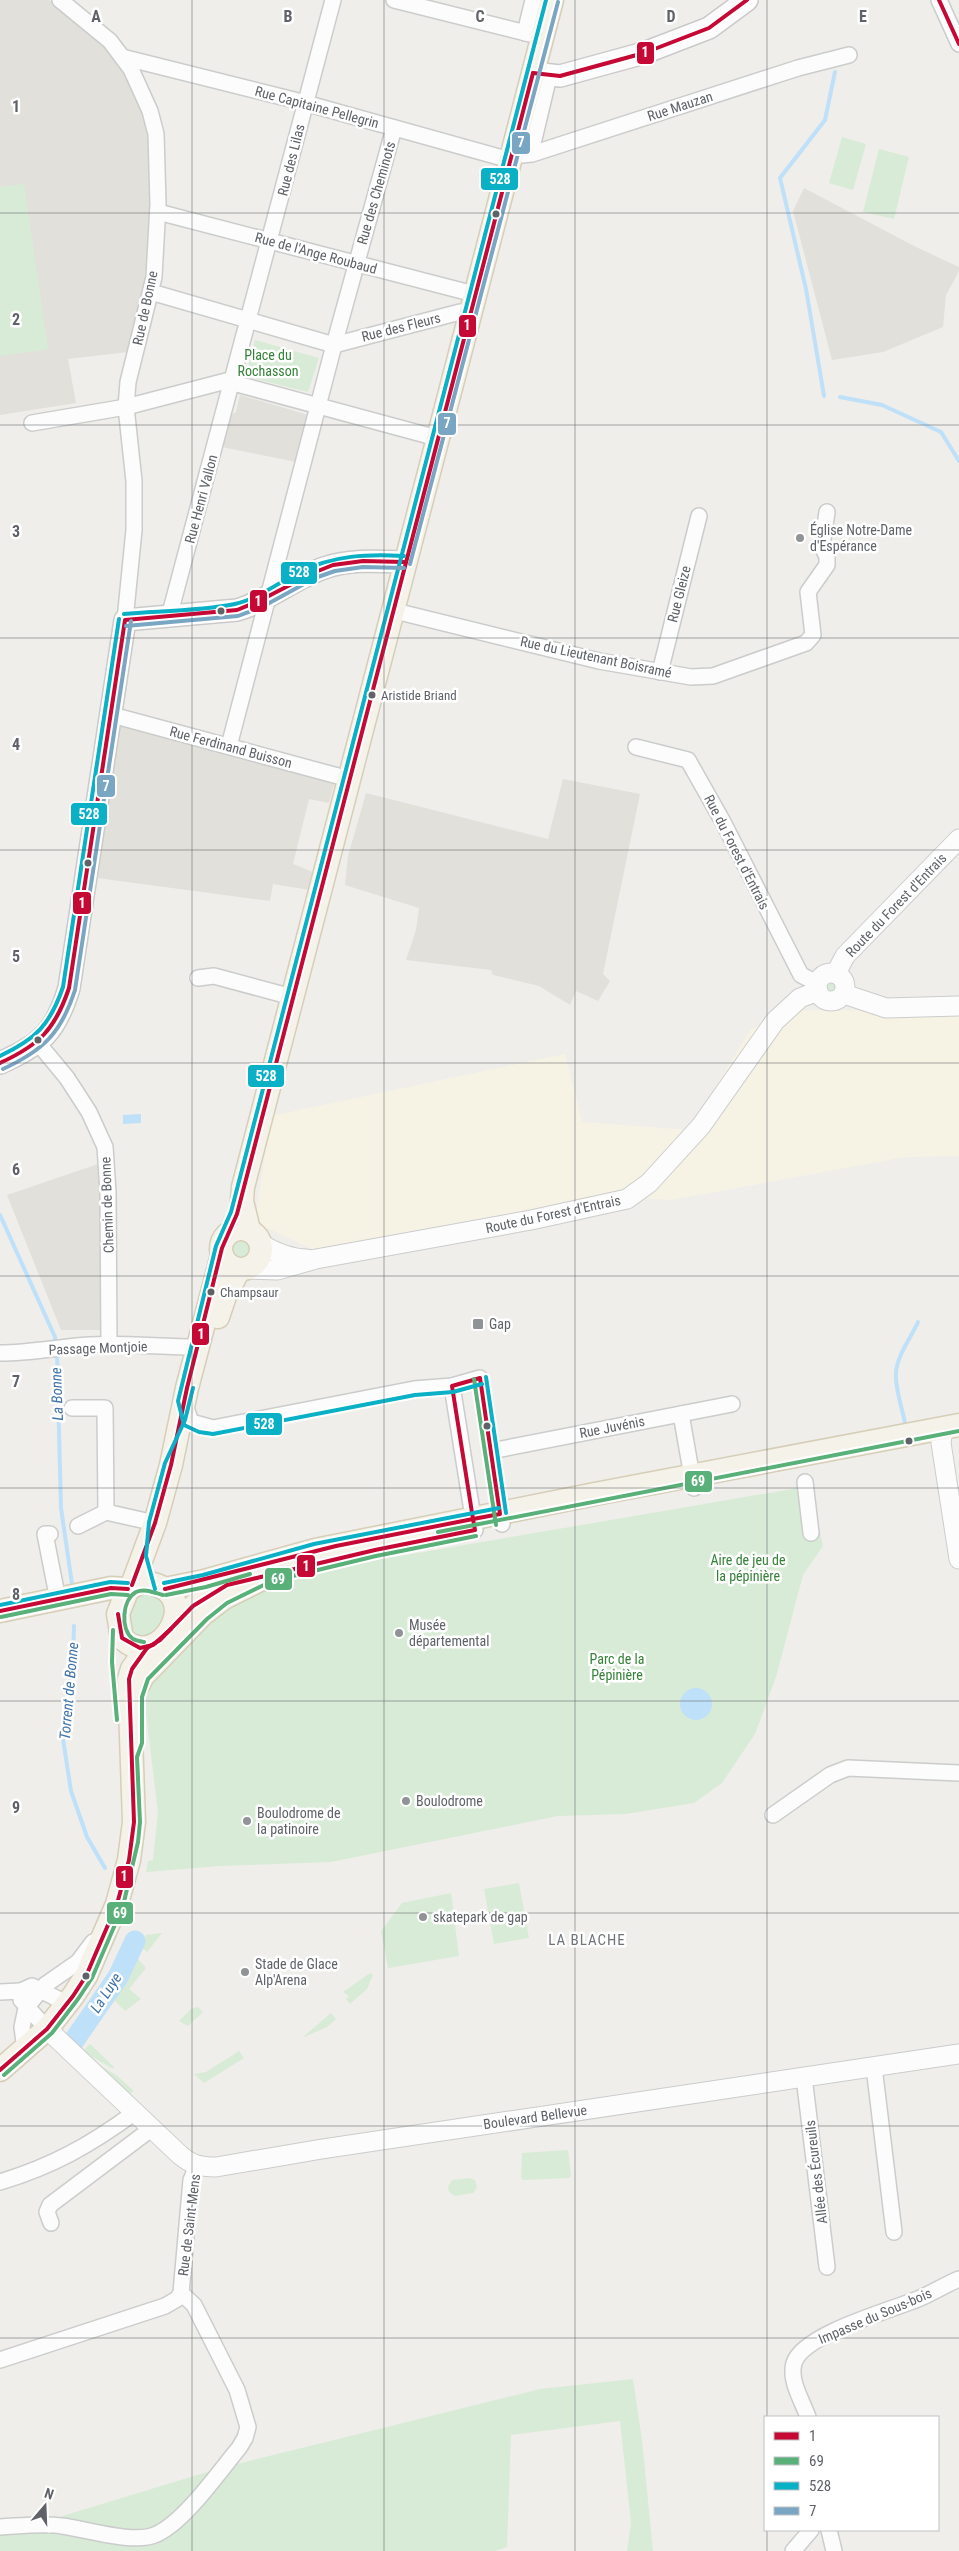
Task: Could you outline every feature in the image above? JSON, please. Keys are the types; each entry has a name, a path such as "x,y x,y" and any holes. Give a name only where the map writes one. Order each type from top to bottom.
{"main road":[{"path":"131,1756 125,1748 118,1661 118,1622 155,1523 220,1308 242,1270 256,1263 247,1235 242,1201 243,1187 391,610 511,156 540,75 534,35 552,0"},
{"path":"540,75 560,76 610,64 682,39 710,28 747,0"},
{"path":"0,1063 38,1044 58,1020 69,988 125,620 237,610 267,598 324,568 365,562 404,562"},
{"path":"187,1412 197,1347 222,1255 223,1244 247,1235"},
{"path":"222,1255 230,1266 242,1270"},
{"path":"0,1611 111,1588 130,1587 142,1582 163,1588 204,1582 315,1550 474,1524 693,1482 883,1450 952,1434"},
{"path":"155,1523 152,1555 163,1588 171,1596 177,1608 175,1622"},
{"path":"0,2070 25,2050 53,2035 68,2004 86,1976 117,1904 129,1860 134,1822 129,1679 132,1669 147,1648 159,1641 175,1622 207,1595 216,1590 474,1524"},
{"path":"131,1756 137,1737 136,1696 143,1676 207,1611 224,1598 270,1575"},
{"path":"0,1620 97,1603 118,1622 127,1642 140,1648 147,1648"}],"street":[{"name":"Rue de Bonne","path":"60,0 110,40 142,90 156,134 158,212 151,292 128,382 126,407 127,436 134,481 134,512 133,551 125,620"},
{"name":"Rue des Lilas","path":"250,319 333,0"},
{"path":"394,0 534,35 533,0"},
{"path":"939,0 959,44"},
{"name":"Rue Mauzan","path":"511,156 532,154 798,68 849,55"},
{"name":"Rue Capitaine Pellegrin","path":"122,57 307,103 394,128 511,156"},
{"name":"Rue des Cheminots","path":"334,345 394,128"},
{"name":"Rue de l'Ange Roubaud","path":"158,212 356,263 472,304"},
{"path":"151,292 250,319 334,345 229,746"},
{"name":"Rue des Fleurs","path":"334,345 460,312 472,304"},
{"path":"233,382 250,319"},
{"path":"32,423 126,407 226,381 438,438"},
{"name":"Rue Henri Vallon","path":"169,617 233,382"},
{"name":"Rue du Lieutenant Boisramé","path":"391,610 599,661 691,677 713,676 806,643 813,635 808,592 828,561 822,546 827,512"},
{"name":"Rue Gleize","path":"660,672 699,516"},
{"name":"Rue Ferdinand Buisson","path":"112,715 349,779"},
{"name":"Rue du Forest d'Entrais","path":"636,747 688,760 719,814 801,975 817,987"},
{"name":"Route du Forest d'Entrais","path":"836,973 845,956 959,839"},
{"path":"844,994 845,982 836,973 822,975 817,987 823,998 832,1001 844,994 886,1008 959,1006"},
{"path":"198,978 214,976 292,997"},
{"name":"Route du Forest d'Entrais","path":"242,1270 277,1270 316,1259 540,1218 627,1199 649,1183 702,1126 775,1021 800,998 817,987"},
{"name":"Chemin de Bonne","path":"38,1044 66,1078 89,1112 105,1147 108,1192 109,1345"},
{"name":"Route du Forest d'Entrais","path":"247,1235 286,1256 297,1259 316,1259"},
{"name":"Passage Montjoie","path":"0,1353 21,1353 56,1347 109,1345 197,1347"},
{"path":"187,1412 213,1428 414,1389 452,1386 480,1378 501,1519"},
{"path":"452,1386 474,1524"},
{"name":"Rue Juvénis","path":"491,1451 732,1404"},
{"path":"72,1408 105,1408 106,1512"},
{"path":"681,1414 693,1482"},
{"path":"952,1434 954,1531 958,1555"},
{"path":"804,1482 811,1533"},
{"path":"78,1526 106,1512 155,1523"},
{"path":"47,1532 58,1600"},
{"path":"773,1815 830,1775 848,1768 959,1773"},
{"path":"25,2050 22,2027 26,2008 41,1989 78,1962 117,1904"},
{"path":"0,1992 21,1992 32,1986 68,2004"},
{"path":"21,1992 20,2000 53,2035"},
{"name":"Rue de Saint-Mens","path":"0,2360 165,2306 177,2299 181,2293 192,2180 196,2166 134,2113 53,2035"},
{"name":"Boulevard Bellevue","path":"196,2166 216,2167 322,2149 959,2054"},
{"path":"874,2066 894,2232"},
{"name":"Allée des Écureuils","path":"804,2077 827,2268"},
{"path":"0,2182 71,2155 134,2113"},
{"path":"51,2223 47,2212 50,2205 151,2128"},
{"name":"Impasse du Sous-bois","path":"808,2416 793,2378 795,2361 804,2350 822,2336 918,2298 959,2279"},
{"path":"0,2527 54,2525 136,2538 150,2536 166,2528 185,2511 239,2448 245,2438 248,2427 237,2390 194,2304 181,2293"},
{"path":"793,2551 810,2531"},
{"path":"829,2531 834,2551"}],"shaded area":[{"path":"0,0 49,0 92,33 124,70 145,112 152,149 151,283 128,352 68,359 76,403 0,415"},
{"path":"804,188 916,247 959,267 959,271 946,295 943,327 883,352 832,360 793,211"},
{"path":"240,395 305,414 307,418 296,462 222,447 231,415 236,412"},
{"path":"118,724 334,784 329,803 309,799 293,864 313,872 310,890 273,884 270,901 97,878"},
{"path":"563,779 640,794 603,974 610,981 598,1001 576,991 570,1005 539,986 493,975 491,970 406,960 416,930 419,908 345,885 348,856 366,793 548,839"},
{"path":"797,1010 959,1011 959,1156 905,1157 671,1200 618,1196 461,1222 387,1241 321,1253 255,1222 271,1116 565,1054 582,1122 689,1130 751,1029"},
{"path":"101,1163 103,1330 61,1330 7,1195"}],"green space":[{"path":"842,137 866,144 853,190 829,183"},
{"path":"879,149 909,157 894,219 863,212"},
{"path":"24,184 48,349 0,356 0,187"},
{"name":"Place du Rochasson","path":"255,340 319,358 308,392 248,377 247,371"},
{"path":"832,980 837,982 839,987 837,992 832,994 827,992 825,987 827,982"},
{"path":"239,1238 247,1239 250,1246 246,1258 242,1261 237,1260 232,1255"},
{"name":"Parc de la Pépinière","path":"810,1486 823,1546 803,1575 776,1677 755,1734 722,1783 694,1803 626,1814 558,1816 331,1862 220,1866 146,1872 148,1861 153,1860 158,1812 142,1681 196,1627 269,1583 330,1568"},
{"path":"143,1591 165,1601 167,1623 140,1641 124,1623 126,1607"},
{"path":"519,1883 529,1938 494,1944 484,1889"},
{"name":"skatepark de gap","path":"451,1893 459,1956 388,1968 381,1931 402,1903"},
{"path":"162,1933 147,1952 141,1947 146,1935"},
{"path":"136,1957 146,1968 129,1989 141,1999 125,2011 114,2000"},
{"path":"370,1973 373,1975 367,1989 350,2004 346,1999 349,1996 343,1992"},
{"path":"198,2007 203,2012 188,2026 179,2021 191,2009"},
{"path":"331,2013 336,2019 327,2027 302,2038"},
{"path":"90,2044 114,2067 113,2069 83,2051"},
{"path":"239,2051 244,2058 204,2083 194,2074 206,2072"},
{"path":"93,2061 116,2075 134,2091 129,2094"},
{"path":"568,2150 571,2175 569,2178 523,2180 521,2178 522,2153"},
{"path":"470,2178 475,2180 477,2188 473,2193 455,2196 449,2192 448,2187 452,2180"},
{"path":"633,2379 642,2440 653,2551 627,2551 631,2523 620,2421 511,2435 507,2547 495,2551 0,2551 0,2535 217,2469 540,2389"}],"water":[{"path":"141,1114 141,1123 123,1124 123,1115"},
{"path":"696,1688 702,1689 707,1693 711,1698 711,1710 707,1715 702,1719 696,1720 690,1719 685,1715 681,1710 680,1704 681,1698 685,1693 690,1689"}],"waterway":[{"path":"824,396 806,289 780,178 825,120 835,72"},
{"path":"840,397 882,405 941,432 959,461"},
{"name":"La Bonne","path":"0,1215 55,1337 56,1346"},
{"path":"905,1423 896,1373 902,1353 918,1322"},
{"name":"La Bonne","path":"57,1353 61,1508 72,1584"},
{"name":"Torrent de Bonne","path":"74,1626 73,1656 63,1739 71,1791 87,1837 105,1868"},
{"name":"La Luye","path":"73,2042 118,1977 135,1941"}],"transit line":[{"name":"528","path":"482,1384 453,1392 415,1395 213,1434 199,1432 184,1425 178,1401 216,1246 231,1212 546,0"},
{"name":"1","path":"533,73 560,76 644,53 709,28 747,0"},
{"name":"1","path":"939,0 959,44"},
{"name":"7","path":"410,564 558,2"},
{"name":"1","path":"132,1585 155,1523 171,1465 187,1388 222,1248 237,1214 533,73"},
{"name":"528","path":"124,614 235,604 244,602 300,572 325,562 377,555 404,556"},
{"name":"1","path":"0,1063 25,1050 44,1034 58,1015 69,988 125,620 237,610 333,565 363,561 404,562"},
{"name":"7","path":"126,626 238,616 262,607 315,578 335,571 363,567 404,568"},
{"name":"528","path":"0,1056 13,1050 40,1029 53,1011 63,987 119,619"},
{"name":"7","path":"3,1069 30,1055 49,1038 64,1018 75,990 131,621"},
{"name":"528","path":"486,1377 506,1513"},
{"name":"1","path":"480,1378 500,1514 473,1519 452,1386 480,1378"},
{"name":"69","path":"474,1379 496,1525"},
{"name":"528","path":"155,1589 146,1556 149,1522 165,1463 185,1420 193,1388"},
{"name":"69","path":"438,1532 959,1431"},
{"name":"528","path":"164,1583 203,1575 314,1544 499,1508"},
{"name":"1","path":"147,1648 160,1640 193,1606 227,1585 375,1550 475,1530 473,1519"},
{"name":"1","path":"165,1589 336,1546 473,1519"},
{"name":"69","path":"4,2075 52,2033 78,1999 92,1978 123,1906 138,1842 140,1822 137,1757 142,1743 142,1697 148,1679 207,1619 227,1603 272,1581 376,1556 476,1536"},
{"name":"69","path":"166,1595 206,1587 250,1574"},
{"name":"528","path":"0,1605 110,1582 128,1583"},
{"name":"1","path":"0,1611 111,1588 128,1589"},
{"name":"69","path":"144,1642 133,1639 126,1629 125,1608 131,1596 136,1592 143,1590 163,1595"},
{"name":"69","path":"1,1617 111,1594 128,1595"},
{"name":"1","path":"118,1614 122,1638 140,1648 153,1645 171,1629"},
{"name":"69","path":"113,1630 112,1662 117,1720"},
{"name":"1","path":"0,2070 47,2029 73,1996 86,1976 117,1904 129,1860 134,1822 129,1679 132,1669 147,1648"}],"place":[{"name":"Église Notre-Dame d'Espérance","path":"800,538"},
{"name":"Aristide Briand","path":"372,695"},
{"name":"Champsaur","path":"211,1292"},
{"name":"Gap","path":"478,1324"},
{"name":"Musée départemental","path":"399,1633"},
{"name":"Boulodrome","path":"406,1801"},
{"name":"Boulodrome de la patinoire","path":"247,1821"},
{"name":"skatepark de gap","path":"423,1917"},
{"name":"Stade de Glace Alp'Arena","path":"245,1972"}],"district":[{"name":"LA BLACHE","path":"587,1940"}],"park label":[{"name":"Aire de jeu de la pépinière","path":"748,1568"}]}
